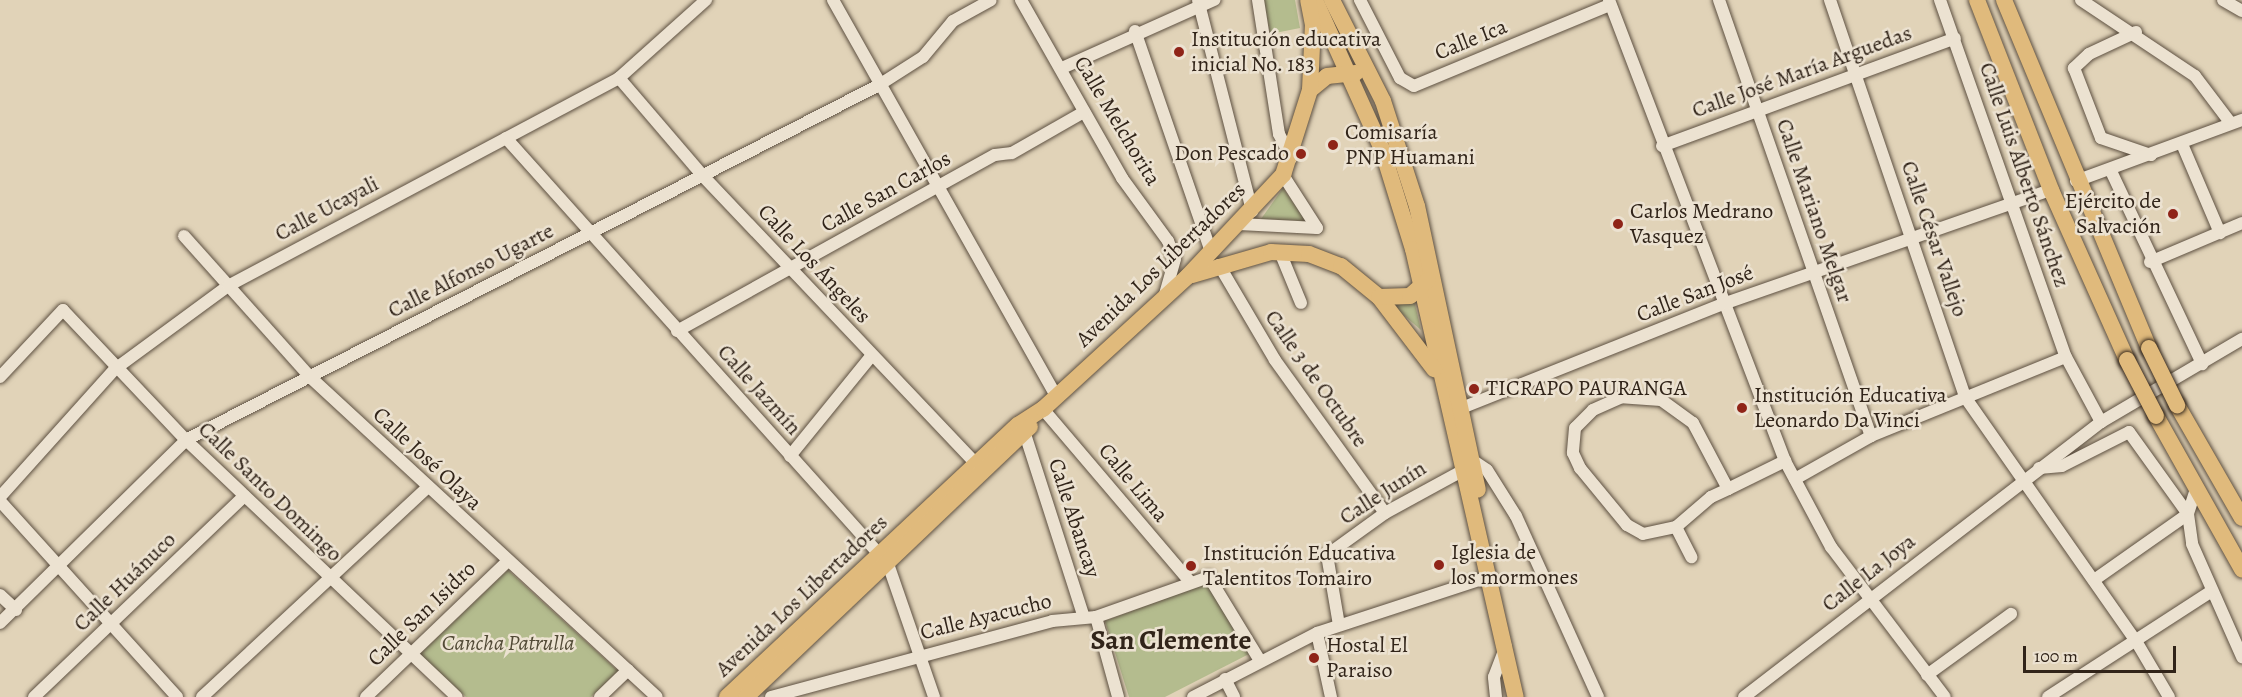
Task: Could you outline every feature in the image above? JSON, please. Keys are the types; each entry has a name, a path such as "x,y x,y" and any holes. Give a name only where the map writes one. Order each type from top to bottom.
{"highway":[{"name":"Avenida Los Libertadores","path":"738,695 1043,409 1188,276 1216,254 1239,224 1283,175 1291,158 1310,90 1313,25 1308,0"},
{"path":"1315,0 1382,149 1424,287 1443,387"},
{"path":"1332,0 1371,77 1398,143 1435,270 1464,407 1470,466 1516,697"},
{"path":"1977,0 2051,190 2127,360 2195,492 2242,569"},
{"path":"2004,0 2076,181 2149,348 2178,405 2242,518"},
{"path":"1310,90 1327,76 1348,72 1371,77"},
{"path":"1216,254 1280,252 1309,254 1341,266 1379,297 1425,350 1443,387 1470,466"},
{"path":"1379,297 1400,298 1424,287 1435,270"},
{"name":"Avenida Los Libertadores","path":"980,468 1025,434 1043,409"}],"street":[{"name":"Calle Ucayali","path":"0,499 115,369 228,286 619,78 705,0"},
{"path":"833,0 1057,397"},
{"name":"Calle Alfonso Ugarte","path":"0,623 16,610 186,440 879,85 923,57 953,21 991,0"},
{"name":"Calle Melchorita","path":"1021,0 1062,68 1122,178 1168,241 1175,260 1164,298"},
{"path":"1062,68 1135,31 1199,3 1214,0"},
{"path":"1258,0 1279,134 1291,158"},
{"name":"Calle Ica","path":"1360,0 1400,78 1414,86 1610,3"},
{"name":"Calle Mariano Melgar","path":"1719,0 1812,274 1871,436"},
{"name":"Calle César Vallejo","path":"1830,0 1965,397 2020,481 2094,580 2136,641 2169,697"},
{"name":"Calle Luis Alberto Sánchez","path":"1940,0 2066,357 2101,422"},
{"path":"2076,181 2182,144 2236,121 2196,76 2136,32 2081,0"},
{"path":"2223,0 2242,11"},
{"path":"1199,3 1252,211"},
{"path":"1610,3 1662,146 1785,461 1831,547 1945,697"},
{"name":"Calle 3 de Octubre","path":"1135,31 1216,254 1275,360 1385,513"},
{"path":"2136,32 2089,54 2074,68 2101,138 2151,155"},
{"name":"Calle José María Arguedas","path":"1662,146 1955,38"},
{"name":"Calle Los Ángeles","path":"619,78 703,176 790,270 980,468"},
{"name":"Calle San Carlos","path":"677,331 995,155 1012,153 1084,112"},
{"name":"Calle Jazmín","path":"506,138 589,235 884,559 922,654 934,697"},
{"path":"2182,144 2220,233"},
{"path":"2110,169 2150,262 2202,364"},
{"path":"1239,224 1317,228 1283,175"},
{"name":"Calle San José","path":"1464,407 1723,304 1812,274 1910,236 2051,190"},
{"path":"2150,262 2242,223"},
{"name":"Calle José Olaya","path":"184,236 309,376 426,489 657,697"},
{"path":"1280,252 1301,303"},
{"name":"Calle Santo Domingo","path":"0,377 63,310 115,369 186,440 457,697"},
{"name":"Calle La Joya","path":"1744,697 2020,481 2101,422 2242,339"},
{"path":"790,456 872,355"},
{"path":"1795,479 1871,436 2066,357"},
{"path":"1728,489 1693,423 1660,400 1622,397 1593,410 1575,428 1573,453 1580,468 1627,525 1643,534 1676,526 1728,489 1785,461"},
{"name":"Calle Lima","path":"1043,409 1191,583"},
{"path":"2038,468 2062,466 2129,432 2188,514"},
{"name":"Calle Abancay","path":"1025,434 1083,615"},
{"path":"1470,466 1487,470 1516,516 1598,697"},
{"name":"Calle Junín","path":"1339,625 1327,555 1385,513 1470,466"},
{"path":"202,697 426,489"},
{"path":"2195,492 2188,514 2192,544 2210,592 2242,657"},
{"name":"Calle Huánuco","path":"34,697 244,496"},
{"path":"0,499 177,697"},
{"path":"2094,580 2188,514"},
{"path":"1676,526 1691,557"},
{"name":"Calle San Isidro","path":"366,697 507,562"},
{"path":"1193,697 1317,633 1491,576"},
{"path":"1118,697 1096,618 1209,577 1260,661"},
{"path":"2050,696 2210,592"},
{"path":"0,594 16,610"},
{"path":"1928,675 2012,614"},
{"name":"Calle Ayacucho","path":"771,697 922,654 1083,615 1096,618"},
{"path":"1317,633 1331,697"},
{"path":"1496,697 1494,677 1506,646"},
{"path":"600,697 628,670"},
{"path":"1225,679 1234,697"}],"green space":[{"path":"1264,0 1295,0 1300,28 1270,34"},
{"path":"1283,188 1306,221 1261,219"},
{"path":"1414,300 1421,330 1392,305"},
{"name":"Cancha Patrulla","path":"508,570 618,671 591,697 466,697 420,654"},
{"path":"1207,583 1251,653 1165,697 1129,697 1105,621"}],"place":[{"name":"Institución educativa inicial No. 183","path":"1179,52"},
{"name":"Comisaría PNP Huamani","path":"1333,145"},
{"name":"Don Pescado","path":"1301,154"},
{"name":"Ejército de Salvación","path":"2173,214"},
{"name":"Carlos Medrano Vasquez","path":"1618,224"},
{"name":"TICRAPO PAURANGA","path":"1474,389"},
{"name":"Institución Educativa Leonardo Da Vinci","path":"1742,408"},
{"name":"Iglesia de los mormones","path":"1439,565"},
{"name":"Institución Educativa Talentitos Tomairo","path":"1191,566"},
{"name":"Hostal El Paraiso","path":"1314,658"}],"district":[{"name":"San Clemente","path":"1171,640"}]}
